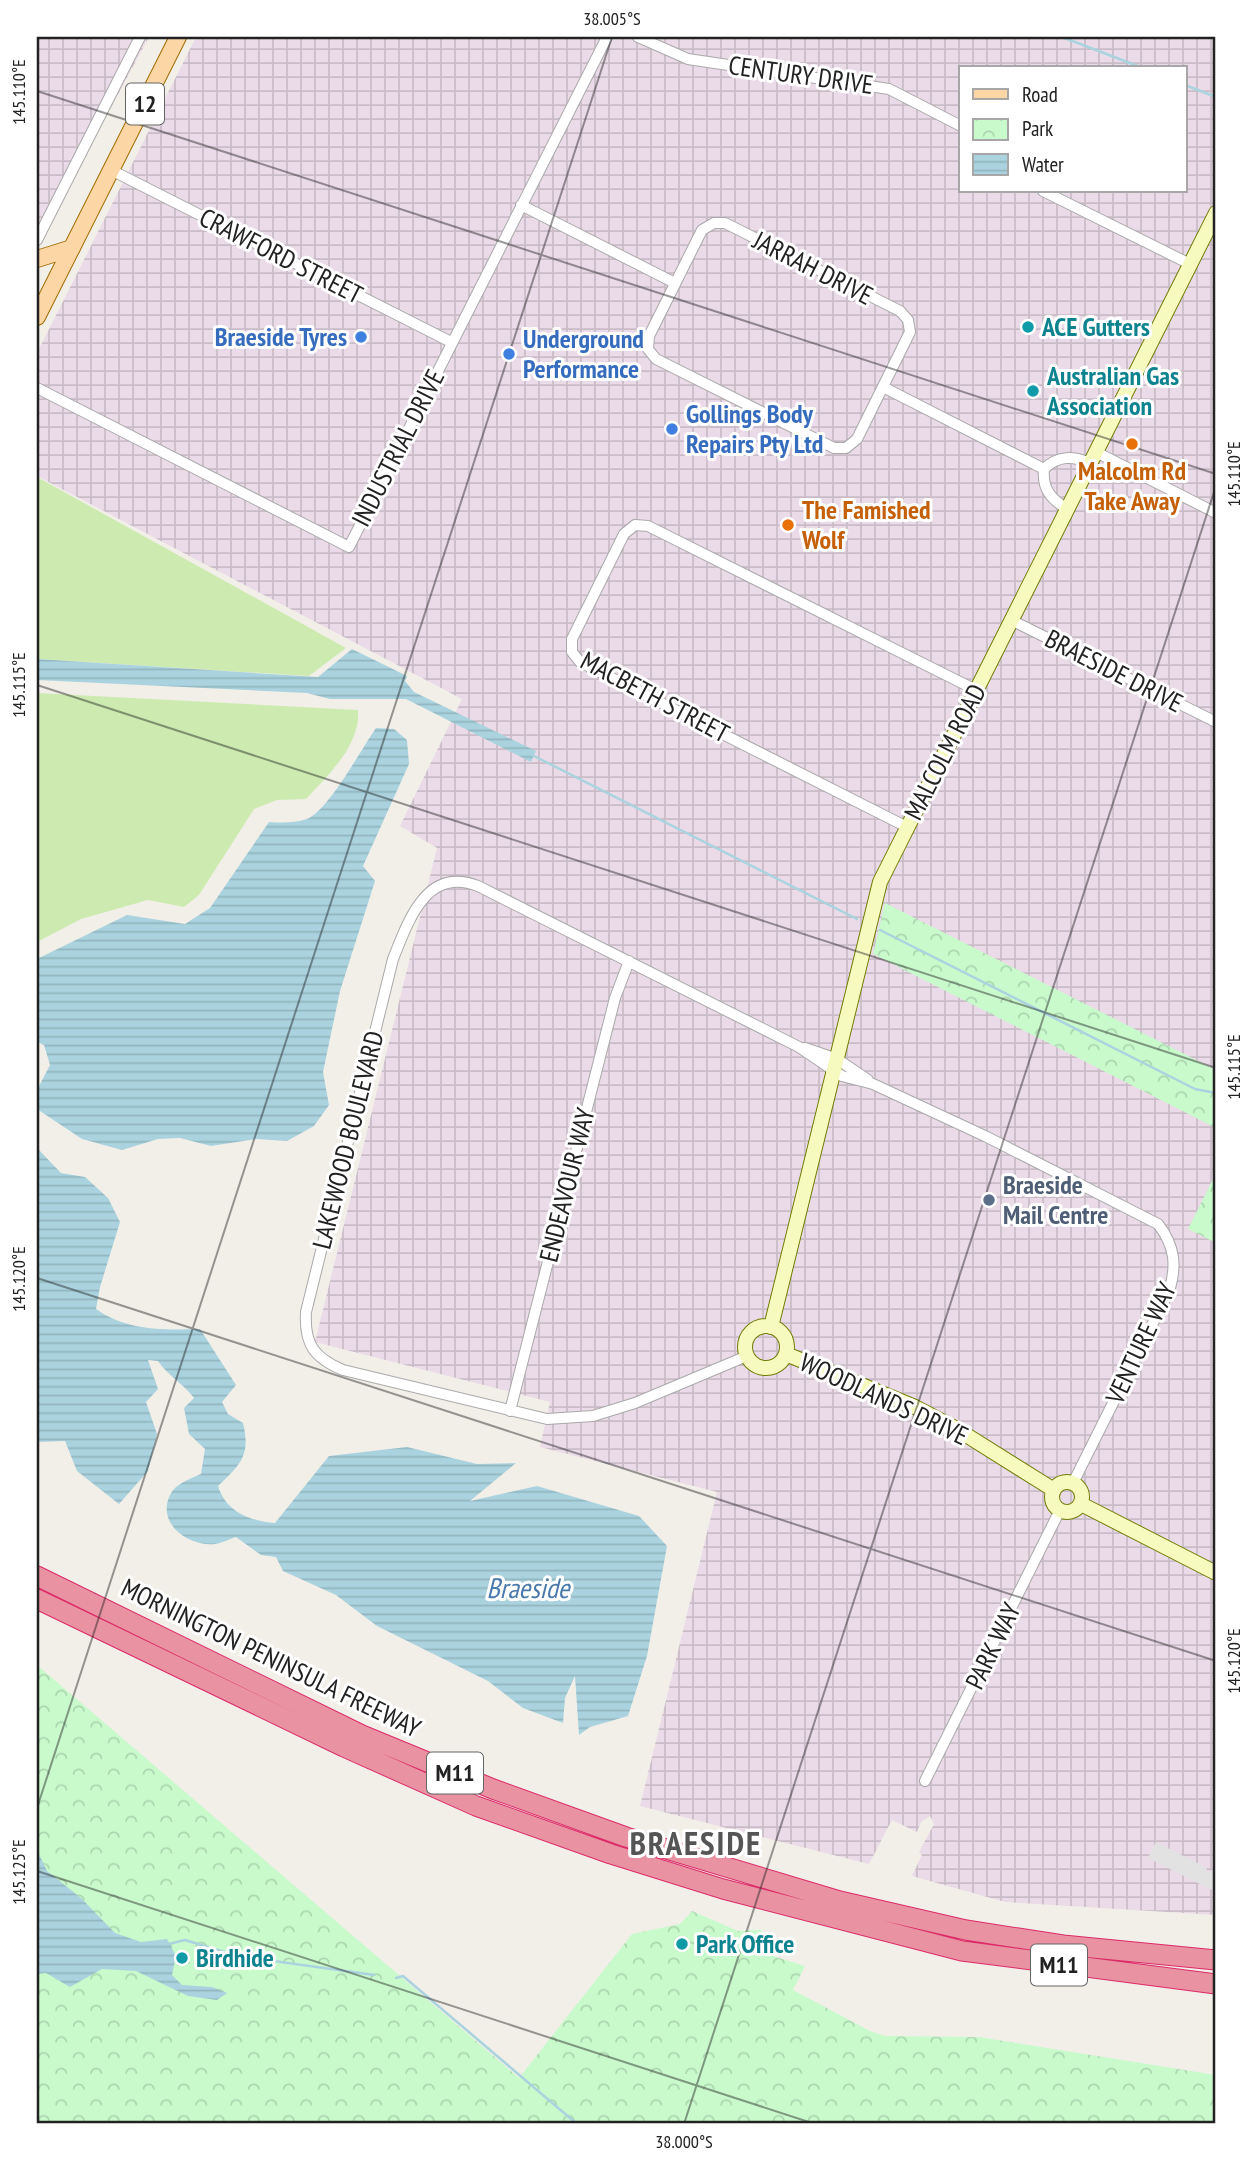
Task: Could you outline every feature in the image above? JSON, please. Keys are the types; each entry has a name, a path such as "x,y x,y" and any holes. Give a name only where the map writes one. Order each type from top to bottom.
{"highway":[{"name":"MORNINGTON PENINSULA FREEWAY","path":"37,1574 362,1735 493,1789 625,1837 839,1901 966,1930 1063,1945 1216,1960"},
{"name":"MORNINGTON PENINSULA FREEWAY","path":"37,1601 59,1609 344,1747 476,1806 723,1889 976,1953 1216,1984"}],"main road":[{"name":"12","path":"37,317 178,37"},
{"path":"37,259 72,248"}],"street":[{"path":"37,240 140,37"},
{"name":"INDUSTRIAL DRIVE","path":"37,388 349,547 607,37"},
{"name":"CENTURY DRIVE","path":"638,37 688,59 889,89 959,125"},
{"name":"CRAWFORD STREET","path":"111,170 451,342"},
{"path":"1045,192 1190,264"},
{"path":"521,205 675,283"},
{"name":"MALCOLM ROAD","path":"771,1327 865,948 873,904 907,827 1216,213"},
{"name":"JARRAH DRIVE","path":"714,223 725,223 900,311 908,320 910,332 883,387 857,439 846,447 834,448 656,359 648,349 649,336 702,230 714,223"},
{"path":"883,387 1044,469"},
{"path":"1067,509 1048,493 1044,486 1044,469 1066,457 1093,458 1216,513"},
{"name":"MACBETH STREET","path":"907,827 580,662 572,652 572,639 624,534 635,526 648,526 976,690"},
{"name":"BRAESIDE DRIVE","path":"1011,620 1216,722"},
{"name":"LAKEWOOD BOULEVARD","path":"747,1356 635,1403 593,1416 547,1419 343,1370 323,1362 310,1349 305,1332 306,1312 393,959 414,913 428,894 442,882 460,879 836,1065"},
{"name":"ENDEAVOUR WAY","path":"510,1411 615,998 629,961"},
{"name":"VENTURE WAY","path":"836,1065 1140,1213 1166,1234 1175,1259 1169,1292 1073,1483"},
{"path":"762,1326 771,1327 784,1336 786,1354 780,1362 768,1368 756,1366 747,1356 745,1344 751,1332 762,1326"},
{"name":"WOODLANDS DRIVE","path":"786,1354 915,1407 955,1428 1054,1490"},
{"path":"1064,1482 1073,1483 1082,1493 1081,1504 1073,1511 1060,1510 1053,1503 1054,1490 1064,1482"},
{"path":"1081,1504 1216,1573"},
{"name":"PARK WAY","path":"925,1781 1060,1510"}],"shaded area":[{"path":"37,37 149,37 37,244"},
{"path":"196,37 1216,37 1216,1915 1005,1902 912,1876 922,1855 919,1852 934,1824 930,1816 921,1822 917,1832 892,1820 869,1864 640,1806 717,1492 540,1447 550,1402 315,1342 437,848 400,826 462,699 37,476 37,353"},
{"path":"1156,1842 1207,1868 1206,1873 1216,1868 1216,1892 1148,1858"}],"green space":[{"path":"37,477 346,648 309,676 37,659"},
{"path":"37,693 358,710 358,723 349,747 341,759 306,799 277,800 254,809 199,895 184,907 148,900 81,919 37,942"},
{"path":"885,903 1216,1070 1216,1128 873,954"},
{"path":"1216,1173 1216,1243 1188,1229"},
{"path":"37,1665 519,2078 632,1934 680,1924 692,1911 738,1931 760,1930 774,1940 770,1955 805,1966 793,1990 870,2031 885,2036 979,2037 1216,2075 1216,2124 37,2124"}],"water":[{"path":"352,649 407,676 405,681 414,692 536,751 531,762 406,699 330,699 307,693 37,680 37,659 318,677"},
{"path":"376,728 394,729 407,740 409,764 363,866 375,881 340,991 323,1072 329,1105 314,1126 287,1141 256,1139 211,1146 180,1138 158,1139 122,1150 82,1139 37,1109 37,1090 50,1065 44,1045 37,1042 37,959 127,915 185,924 210,908 269,822 298,821 315,814 344,778"},
{"name":"Braeside","path":"37,1148 61,1173 85,1177 108,1198 120,1222 96,1309 120,1322 146,1328 200,1329 236,1385 222,1402 228,1414 243,1423 246,1444 238,1466 218,1486 227,1502 240,1514 275,1523 329,1456 407,1447 477,1464 516,1463 470,1501 537,1486 639,1516 667,1546 647,1656 628,1716 590,1727 579,1735 575,1676 565,1698 563,1723 523,1708 488,1681 377,1626 336,1595 283,1571 276,1557 261,1555 236,1537 205,1544 195,1542 178,1532 167,1515 170,1495 180,1484 201,1474 205,1449 189,1434 184,1408 194,1398 158,1361 148,1360 158,1389 146,1402 157,1434 148,1471 119,1504 77,1471 65,1441 37,1442"},
{"path":"37,1850 47,1871 81,1898 115,1933 141,1942 167,1939 176,1956 172,1975 182,1985 212,1987 227,1993 217,2000 188,1996 136,1971 102,1969 70,1987 46,1973 37,1974"}],"waterway":[{"path":"1062,37 1138,66"},
{"path":"1186,85 1216,97"},
{"path":"532,755 857,919"},
{"path":"880,930 1195,1089 1216,1093"},
{"path":"169,1944 185,1940 237,1956 374,1975"},
{"path":"396,1978 403,1976 577,2124"}],"place":[{"name":"ACE Gutters","path":"1028,327"},
{"name":"Braeside Tyres","path":"361,337"},
{"name":"Underground Performance","path":"509,354"},
{"name":"Australian Gas Association","path":"1033,391"},
{"name":"Gollings Body Repairs Pty Ltd","path":"672,429"},
{"name":"Malcolm Rd Take Away","path":"1132,444"},
{"name":"The Famished Wolf","path":"788,525"},
{"name":"Braeside Mail Centre","path":"989,1200"},
{"name":"Park Office","path":"682,1944"},
{"name":"Birdhide","path":"182,1958"}],"district":[{"name":"BRAESIDE","path":"696,1843"}]}
